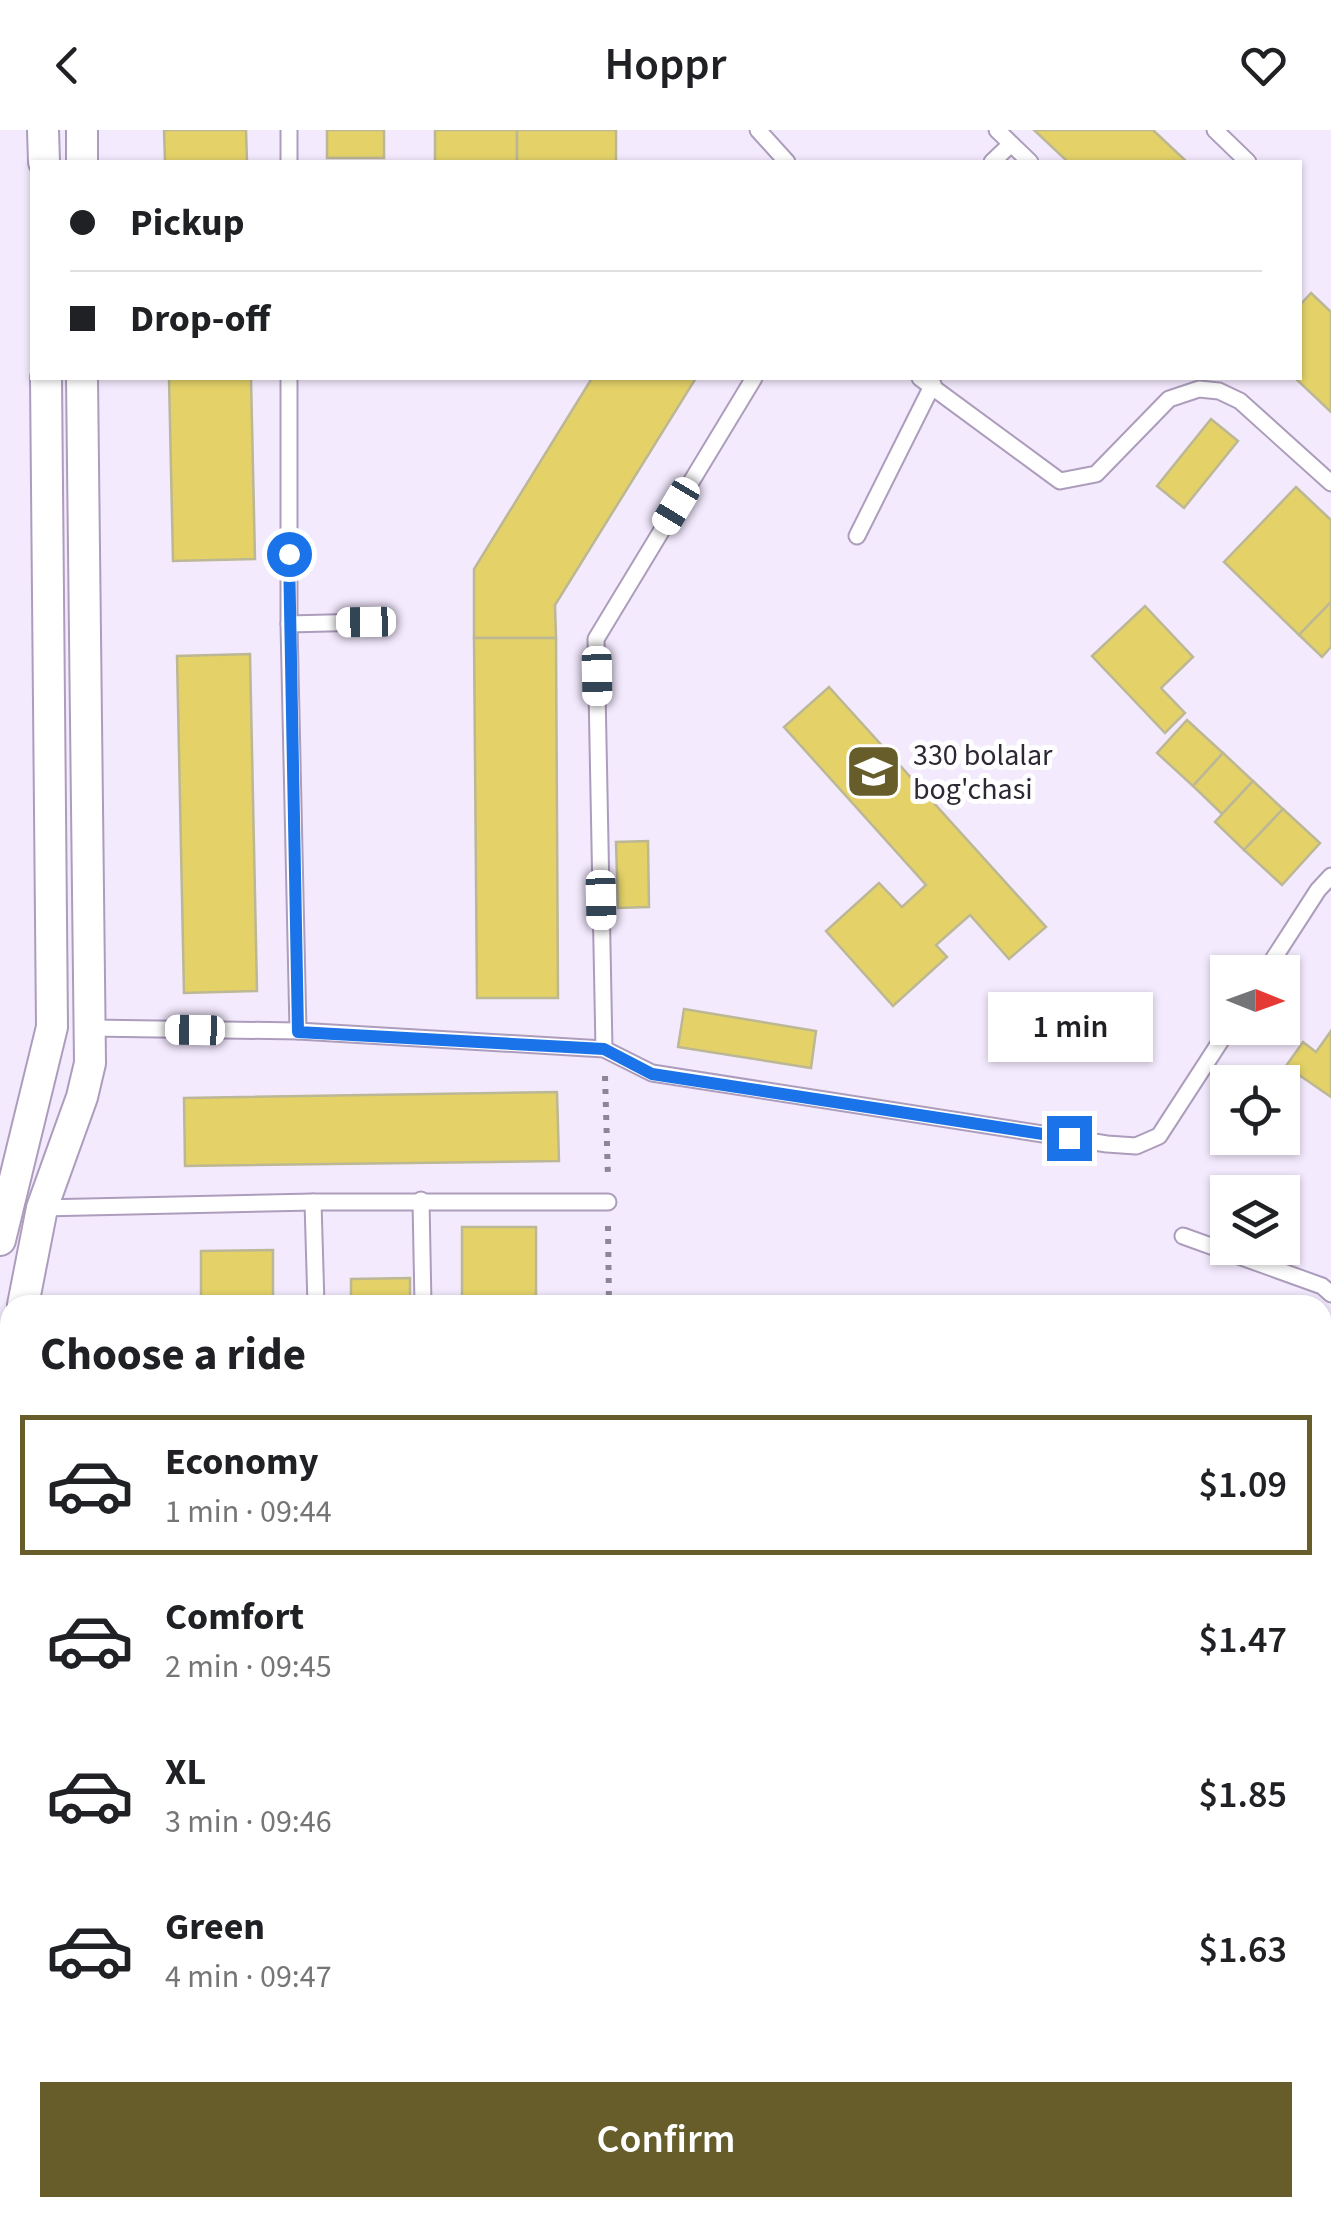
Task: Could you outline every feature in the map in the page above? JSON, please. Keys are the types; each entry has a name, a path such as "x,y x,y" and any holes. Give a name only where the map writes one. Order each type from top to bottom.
{"street":[{"path":"44,130 44,160"},
{"path":"82,130 82,160"},
{"path":"0,1240 52,1027 46,380"},
{"path":"25,1295 42,1208 87,1080 91,1028 82,380"}],"lane":[{"path":"289,130 289,160"},
{"path":"758,130 785,160"},
{"path":"997,130 1028,160"},
{"path":"1216,130 1246,160"},
{"path":"994,160 1011,144"},
{"path":"289,380 289,624 298,1032"},
{"path":"604,1049 596,639 753,380"},
{"path":"856,536 927,381 1060,481 1096,474 1169,399 1207,383 1248,407 1331,484"},
{"path":"289,624 366,622"},
{"path":"1277,955 1324,896 1331,876"},
{"path":"91,1028 298,1032 604,1049 652,1074 1136,1146 1159,1136 1218,1045"},
{"path":"7,1206 421,1200 608,1202"},
{"path":"421,1200 423,1295"},
{"path":"313,1202 316,1295"},
{"path":"1183,1236 1322,1286 1331,1294"}],"building":[{"path":"164,130 246,130 247,160 165,160"},
{"path":"327,130 384,130 384,158 327,158"},
{"path":"435,130 517,130 517,160 435,160"},
{"path":"517,130 616,130 616,160 517,160"},
{"path":"1034,130 1153,130 1185,160 1066,160"},
{"path":"1311,293 1331,312 1331,412 1297,380 1302,380 1302,303"},
{"path":"169,380 251,380 255,559 173,561"},
{"path":"591,380 695,380 555,605 556,638 474,638 474,569"},
{"path":"1211,419 1238,441 1184,508 1157,486"},
{"path":"1296,487 1331,520 1331,602 1299,635 1224,562"},
{"path":"1331,602 1331,647 1322,657 1299,635"},
{"path":"1145,606 1193,657 1161,688 1185,713 1165,733 1092,656"},
{"path":"474,638 556,638 558,998 477,998"},
{"path":"250,654 257,991 184,993 177,656"},
{"path":"829,687 1046,927 1009,959 970,915 936,945 947,957 893,1006 826,931 879,883 902,907 926,885 784,727"},
{"path":"1187,720 1223,753 1193,786 1157,753"},
{"path":"1223,753 1253,781 1222,814 1193,786"},
{"path":"1253,781 1283,809 1244,850 1215,822"},
{"path":"1283,809 1320,843 1282,885 1244,850"},
{"path":"648,841 649,907 618,908 616,842"},
{"path":"684,1009 816,1031 811,1068 678,1047"},
{"path":"1331,1031 1331,1097 1300,1076 1300,1065 1287,1065 1303,1042 1316,1052"},
{"path":"557,1092 559,1161 185,1166 184,1098"},
{"path":"462,1227 536,1227 536,1295 462,1295"},
{"path":"273,1250 273,1295 201,1295 201,1251"},
{"path":"410,1278 410,1295 351,1295 351,1279"}],"place":[{"name":"330 bolalar bog'chasi","path":"874,772"}],"route":[{"path":"289,554 298,1032 604,1049 652,1074 1069,1138"}]}
